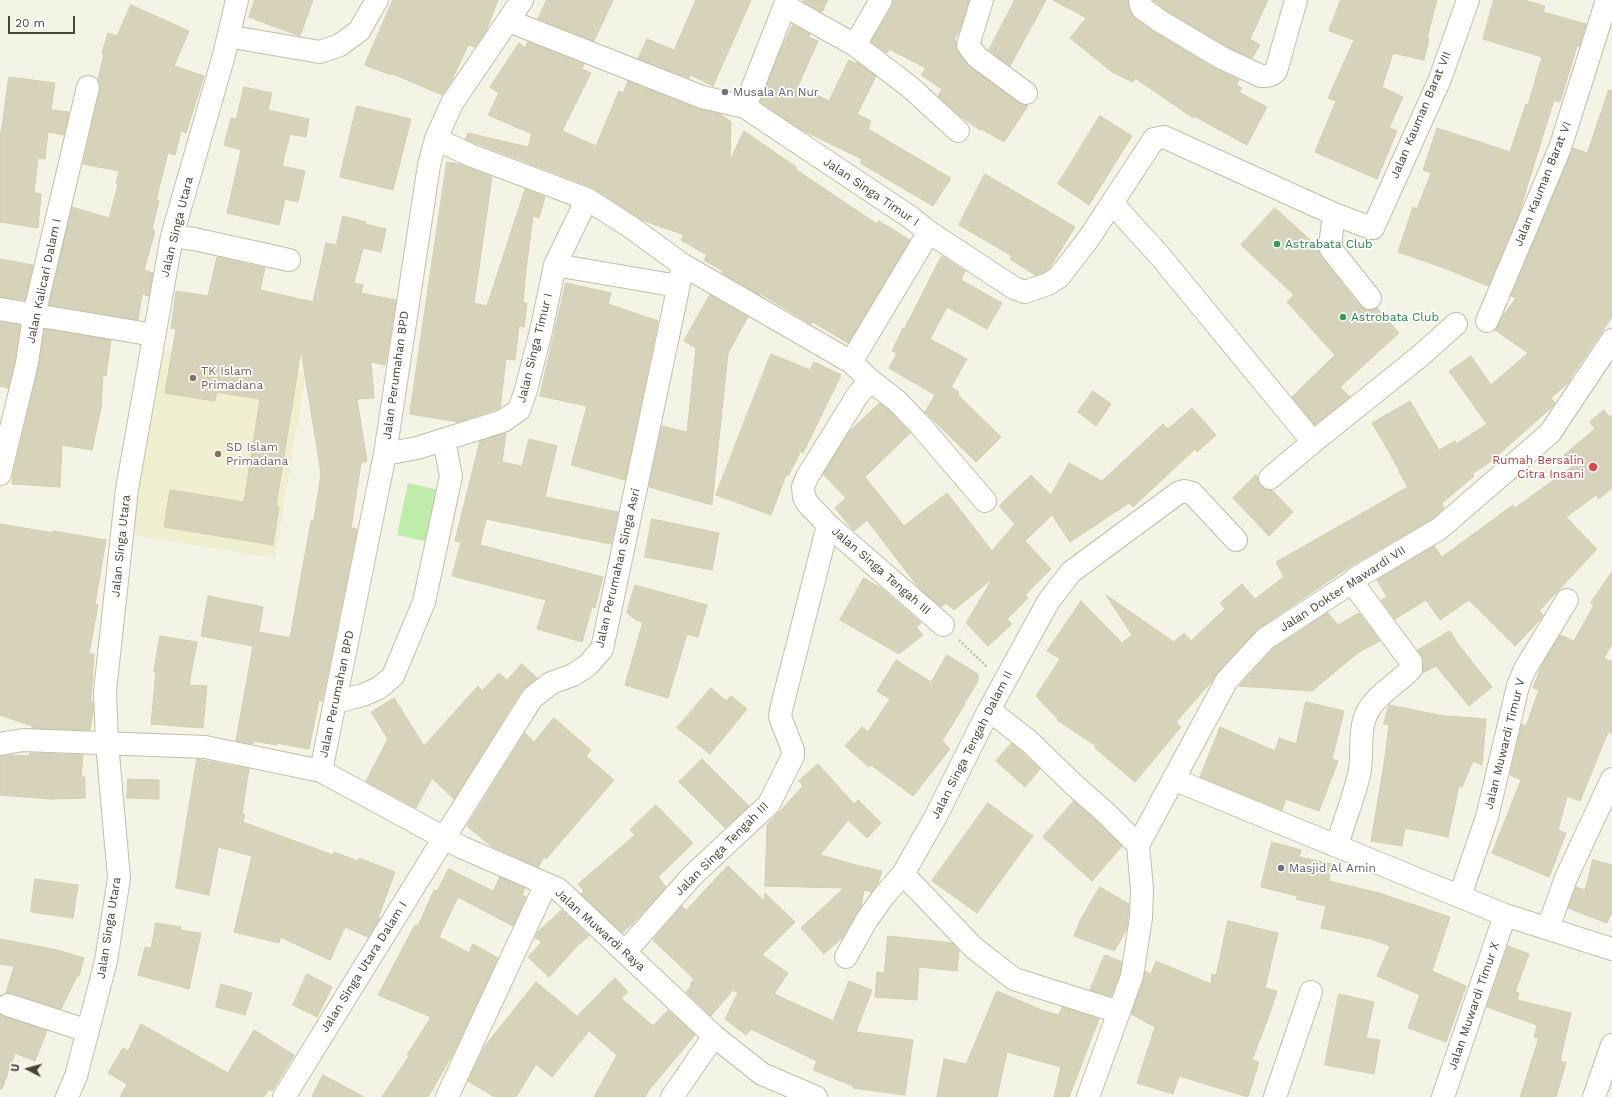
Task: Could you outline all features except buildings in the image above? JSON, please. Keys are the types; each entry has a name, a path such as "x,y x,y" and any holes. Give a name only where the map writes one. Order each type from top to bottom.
{"street":[{"name":"Jalan Singa Utara","path":"67,1097 76,1076 106,961 120,878 107,743 105,691 126,497 172,236 224,55 237,0"},
{"path":"238,38 320,52 340,45 359,31 376,0"},
{"name":"Jalan Perumahan BPD","path":"321,771 336,702 384,454 424,191 436,139 452,103 522,0"},
{"path":"855,45 881,0"},
{"path":"982,0 968,45 977,57 1026,93"},
{"path":"1142,5 1160,21 1222,58 1261,76 1265,76 1276,71 1296,0"},
{"name":"Jalan Kauman Barat VII","path":"1334,214 1372,228 1375,225 1386,196 1440,79 1468,0"},
{"name":"Jalan Kauman Barat VI","path":"1487,321 1560,148 1607,0"},
{"path":"745,108 786,3 855,45 910,87 958,131"},
{"name":"Jalan Singa Timur I","path":"509,21 702,97 745,108 910,217 929,232 851,362"},
{"name":"Jalan Kalicari Dalam I","path":"0,474 27,363 34,315 88,87"},
{"path":"929,232 1014,288 1025,292 1048,284 1058,277 1089,238 1154,139 1164,137 1334,214 1331,249 1370,298"},
{"path":"436,139 470,155 587,199 629,226 682,265 851,362 870,380 897,401 985,501"},
{"name":"Jalan Singa Timur I","path":"384,454 417,448 503,421 519,410 541,331 555,265 587,199"},
{"path":"1112,204 1160,256 1313,442"},
{"path":"172,236 194,239 289,260"},
{"path":"555,265 678,286"},
{"name":"Jalan Perumahan Singa Asri","path":"444,838 532,698 551,683 573,674 588,665 602,650 682,265"},
{"path":"0,309 154,335"},
{"path":"1270,478 1419,357 1456,324"},
{"name":"Jalan Dokter Mawardi VII","path":"1138,845 1227,680 1265,639 1356,578 1439,529 1550,433 1612,340"},
{"name":"Jalan Singa Tengah III","path":"870,380 857,396 807,477 803,487 804,497 808,504 828,525 943,625"},
{"path":"336,702 363,696 379,688 393,676 424,602 451,476 444,440"},
{"name":"Jalan Singa Tengah Dalam II","path":"846,957 866,921 883,897 903,874 936,816 989,710 1048,602 1071,572 1178,493 1184,491 1192,493 1236,540"},
{"name":"Jalan Singa Tengah III","path":"625,952 692,876 768,804 789,765 793,756 793,750 782,726 780,717 781,710 828,525"},
{"path":"1337,845 1359,774 1362,756 1361,737 1369,709 1377,699 1411,669 1411,662 1352,582"},
{"name":"Jalan Muwardi Timur V","path":"1460,896 1487,816 1518,686 1525,669 1567,600"},
{"path":"989,710 1030,742 1138,845 1142,889 1141,918 1132,976 1088,1097"},
{"path":"0,744 24,740 205,747 321,771"},
{"name":"Jalan Muwardi Raya","path":"321,771 461,847 558,889 714,1036 762,1074 816,1097"},
{"path":"1173,779 1505,915 1612,949"},
{"path":"1548,928 1566,878 1612,779"},
{"name":"Jalan Singa Utara Dalam I","path":"284,1097 444,838"},
{"path":"903,874 974,948 1014,980 1119,1012"},
{"path":"446,1097 546,884"},
{"name":"Jalan Muwardi Timur X","path":"1443,1097 1505,915"},
{"path":"1275,1097 1312,992"},
{"path":"8,1005 88,1031"},
{"path":"672,1097 714,1036"},
{"path":"1594,1097 1612,1045"}],"path":[{"path":"943,625 1004,682"}],"shaded area":[{"name":"SD Islam Primadana","path":"160,350 306,373 275,558 130,535"}],"green space":[{"path":"408,483 439,490 428,542 397,535"}],"place":[{"name":"Musala An Nur","path":"725,92"},
{"name":"Astrabata Club","path":"1277,244"},
{"name":"Astrobata Club","path":"1343,317"},
{"name":"TK Islam Primadana","path":"193,378"},
{"name":"SD Islam Primadana","path":"218,454"},
{"name":"Rumah Bersalin Citra Insani","path":"1593,467"},
{"name":"Masjid Al Amin","path":"1281,868"}]}
